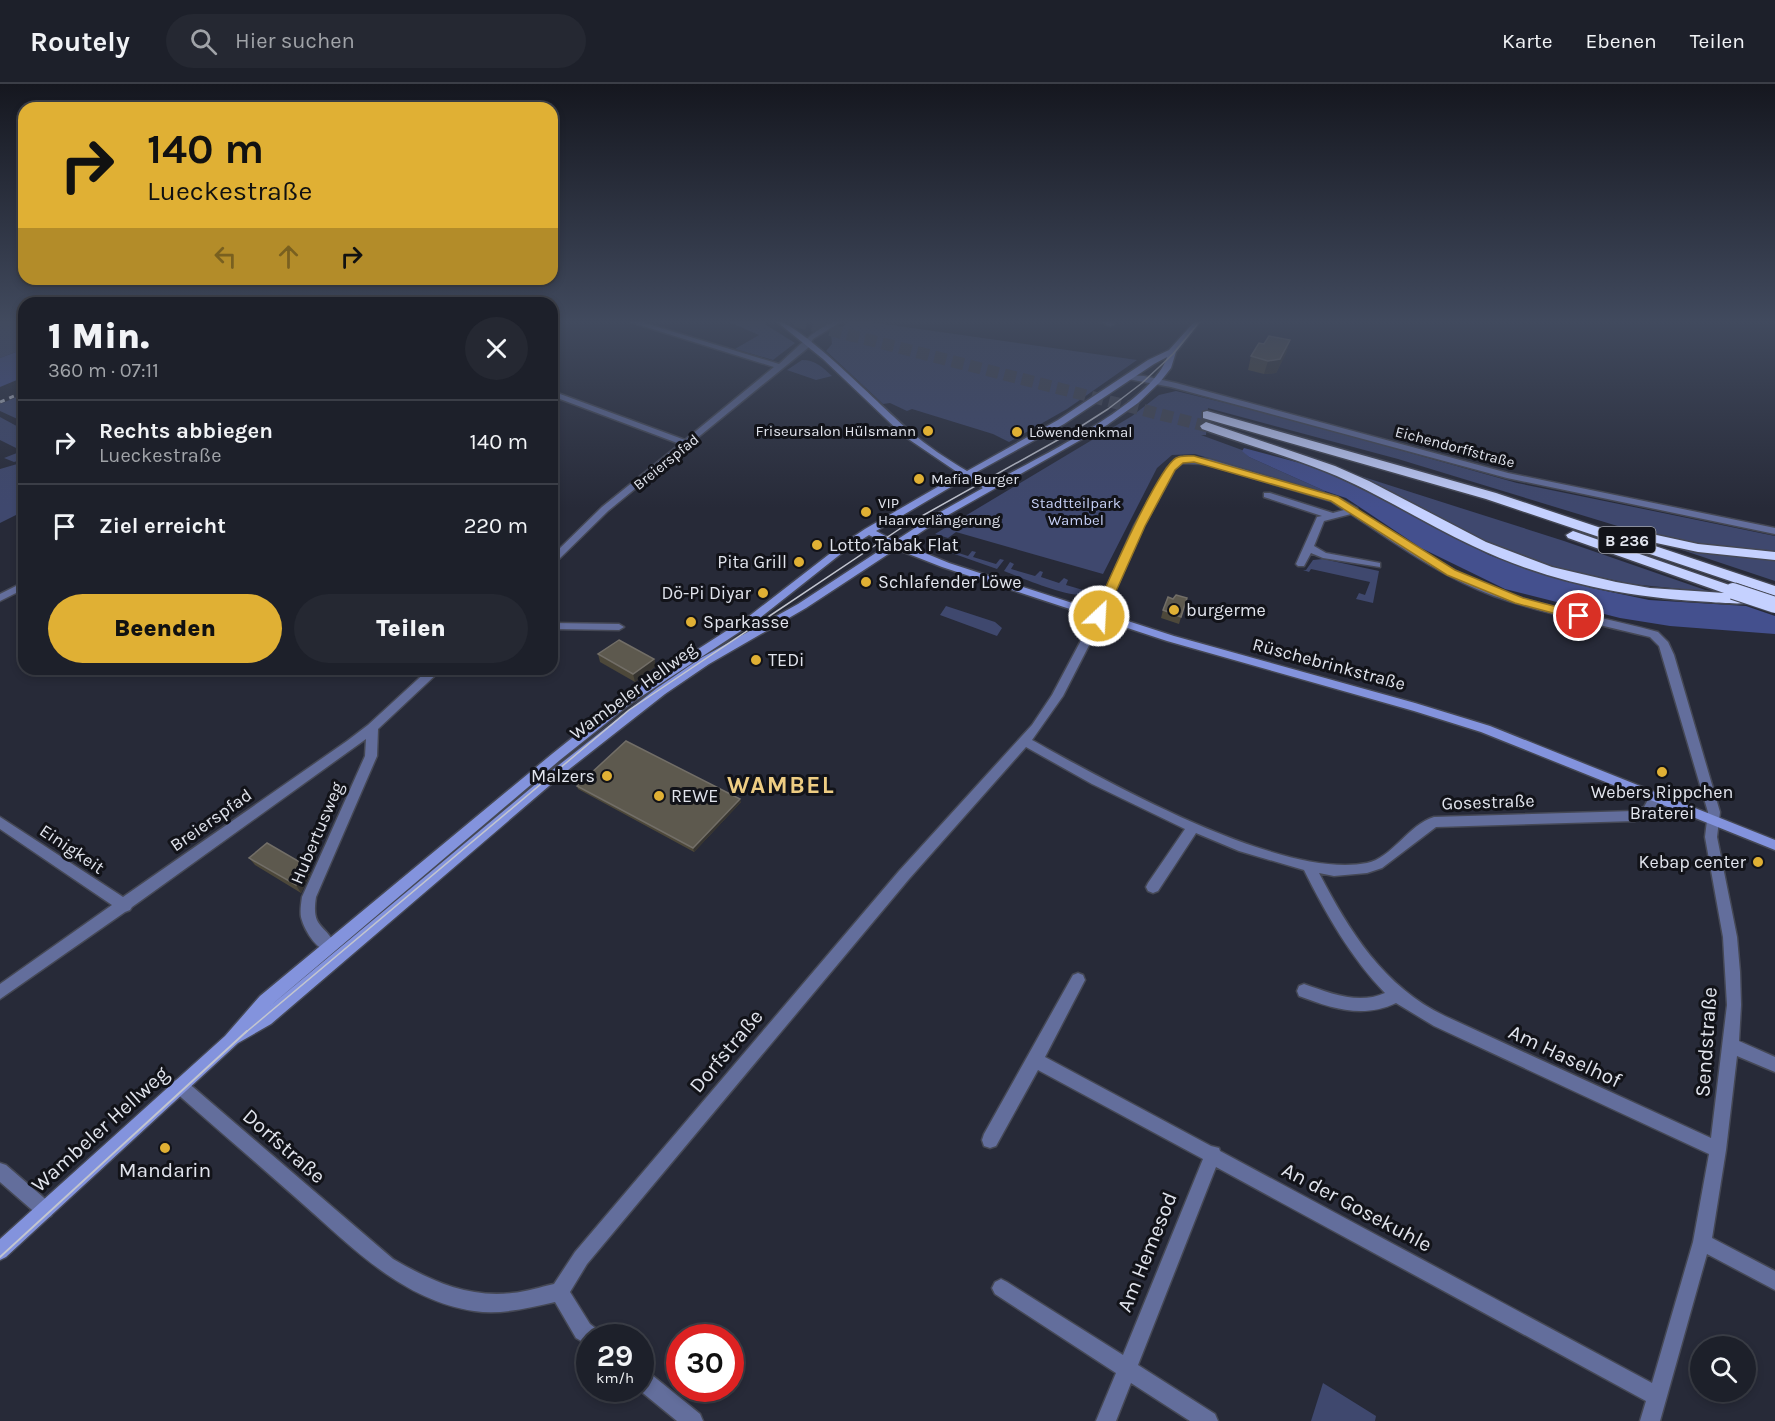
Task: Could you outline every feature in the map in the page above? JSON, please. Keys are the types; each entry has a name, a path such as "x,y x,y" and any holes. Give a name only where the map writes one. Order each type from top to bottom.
{"highway":[{"name":"B 236","path":"1206,420 1341,451 1491,496 1768,588"},
{"name":"B 236","path":"1206,420 1474,504 1775,605"},
{"path":"1206,420 1347,475 1481,545 1555,573 1595,583 1658,594 1722,599 1775,597"},
{"path":"1491,496 1543,506 1650,538 1698,548 1775,556"}],"main road":[{"path":"852,383 897,426 966,475 989,487"},
{"name":"Wambeler Hellweg","path":"0,1251 230,1041 265,1001 626,701 752,619 868,531 1061,422 1121,383"},
{"name":"Wambeler Hellweg","path":"230,1041 266,1019 559,771 661,691 705,661 802,606 892,545 989,487 1104,423 1135,401 1153,383"},
{"name":"Rüschebrinkstraße","path":"868,531 912,554 1099,616 1485,728 1714,823 1775,845"}],"street":[{"name":"Breierspfad","path":"558,555 605,509 688,444 759,383"},
{"name":"Eichendorffstraße","path":"1170,383 1507,475 1775,531"},
{"path":"558,395 688,444"},
{"name":"Dorfstraße","path":"180,1086 387,1265 423,1288 464,1302 510,1303 559,1292 581,1258 790,1009 904,874 1024,741 1057,696 1099,616 1139,526 1174,463 1187,459 1206,461 1324,495 1354,510"},
{"path":"1267,495 1330,515"},
{"path":"1301,564 1310,548 1312,531 1320,519 1354,510"},
{"name":"Sendstraße","path":"1354,510 1433,563 1496,592 1540,607 1654,634 1664,644 1669,655 1714,812 1711,837 1730,937 1734,1005 1718,1150 1702,1242 1650,1421"},
{"path":"1310,548 1323,555 1377,565"},
{"path":"0,598 18,588"},
{"path":"558,626 619,627"},
{"name":"Breierspfad","path":"0,992 125,906 372,728 429,675"},
{"name":"Hubertusweg","path":"329,946 308,923 306,912 309,897 371,756 372,728"},
{"name":"Gosestraße","path":"1024,741 1096,781 1193,827 1310,868 1349,871 1366,869 1384,862 1421,827 1434,822 1635,816 1648,810 1654,798"},
{"name":"Einigkeit","path":"0,822 125,906"},
{"path":"1153,887 1193,827"},
{"name":"Am Haselhof","path":"1310,868 1328,905 1382,981 1421,1012 1718,1150"},
{"path":"990,1140 1078,980"},
{"path":"1304,991 1342,1003 1370,1007 1397,995"},
{"path":"1731,1044 1775,1065"},
{"name":"An der Gosekuhle","path":"1035,1060 1213,1154 1657,1396"},
{"name":"Am Hemesod","path":"1106,1421 1213,1154"},
{"path":"0,1171 45,1210"},
{"path":"1702,1242 1775,1281"},
{"path":"1001,1288 1208,1421"},
{"path":"559,1292 579,1324"},
{"path":"654,1389 693,1421"}],"green space":[{"path":"861,383 1104,383 1067,409 1009,442 993,434 912,409 907,411 890,403 883,404"},
{"name":"Stadtteilpark Wambel","path":"1176,391 1279,416 1517,483 1775,536 1775,552 1703,545 1624,528 1398,459 1208,408 1206,435 1201,435 1242,450 1249,457 1325,491 1324,493 1195,454 1172,455 1157,468 1103,574 956,532 948,538 935,534 1132,416 1159,395"},
{"path":"18,396 18,419 0,411 0,404"},
{"path":"0,417 18,427 18,449 0,440"},
{"path":"18,453 18,461 14,462 4,458"},
{"path":"18,464 18,514 0,523 0,469"},
{"path":"1351,473 1564,541 1711,592 1631,584 1554,567 1518,556"},
{"path":"931,536 946,540 943,548 968,556 972,551 976,552 973,557 996,564 1000,559 1004,560 997,569 946,551 931,543"},
{"path":"1680,548 1775,560 1775,581 1682,550"},
{"path":"1323,559 1379,571 1373,603 1356,599 1359,593 1365,595 1370,582 1311,569 1309,572 1303,570 1306,570 1313,560"},
{"path":"1010,562 1014,564 1011,569 1035,576 1040,571 1043,572 1041,577 1059,583 1064,578 1068,580 1066,585 1090,592 1094,587 1097,588 1094,594 1062,592 1004,571"},
{"path":"946,606 995,622 1002,628 997,636 940,615"},
{"path":"1323,1383 1376,1416 1375,1421 1311,1421"}],"shaded area":[{"path":"1244,448 1315,467 1381,498 1489,555 1536,572 1592,588 1649,600 1746,606 1775,616 1775,634 1670,626 1620,618 1505,589 1421,548 1346,498 1249,457 1242,451"}],"building":[{"path":"1176,595 1187,598 1181,617 1163,610 1168,597 1173,599"},
{"path":"619,640 654,659 633,674 598,654"},
{"name":"REWE","path":"626,741 740,799 693,848 577,786"},
{"path":"267,843 305,865 296,885 249,858"}],"tunnel":[{"path":"1039,383 1206,426"}],"tram line":[{"path":"245,1033 629,710 904,526 1072,432 1141,383"},
{"path":"0,1257 247,1031"}],"railway":[{"path":"0,402 18,394"}],"place":[{"name":"Friseursalon Hülsmann","path":"928,431"},
{"name":"Löwendenkmal","path":"1017,432"},
{"name":"Mafia Burger","path":"919,479"},
{"name":"VIP Haarverlängerung","path":"866,512"},
{"name":"Lotto Tabak Flat","path":"817,545"},
{"name":"Pita Grill","path":"799,562"},
{"name":"Schlafender Löwe","path":"866,582"},
{"name":"Dö-Pi Diyar","path":"763,593"},
{"name":"burgerme","path":"1174,610"},
{"name":"Sparkasse","path":"691,622"},
{"name":"TEDi","path":"756,660"},
{"name":"Webers Rippchen Braterei","path":"1662,772"},
{"name":"Malzers","path":"607,776"},
{"name":"REWE","path":"659,796"},
{"name":"Kebap center","path":"1758,862"},
{"name":"Mandarin","path":"165,1148"}],"district":[{"name":"WAMBEL","path":"781,785"}],"route":[{"path":"1099,616 1139,526 1174,463 1194,459 1334,499 1451,573 1519,601 1579,616"}]}
